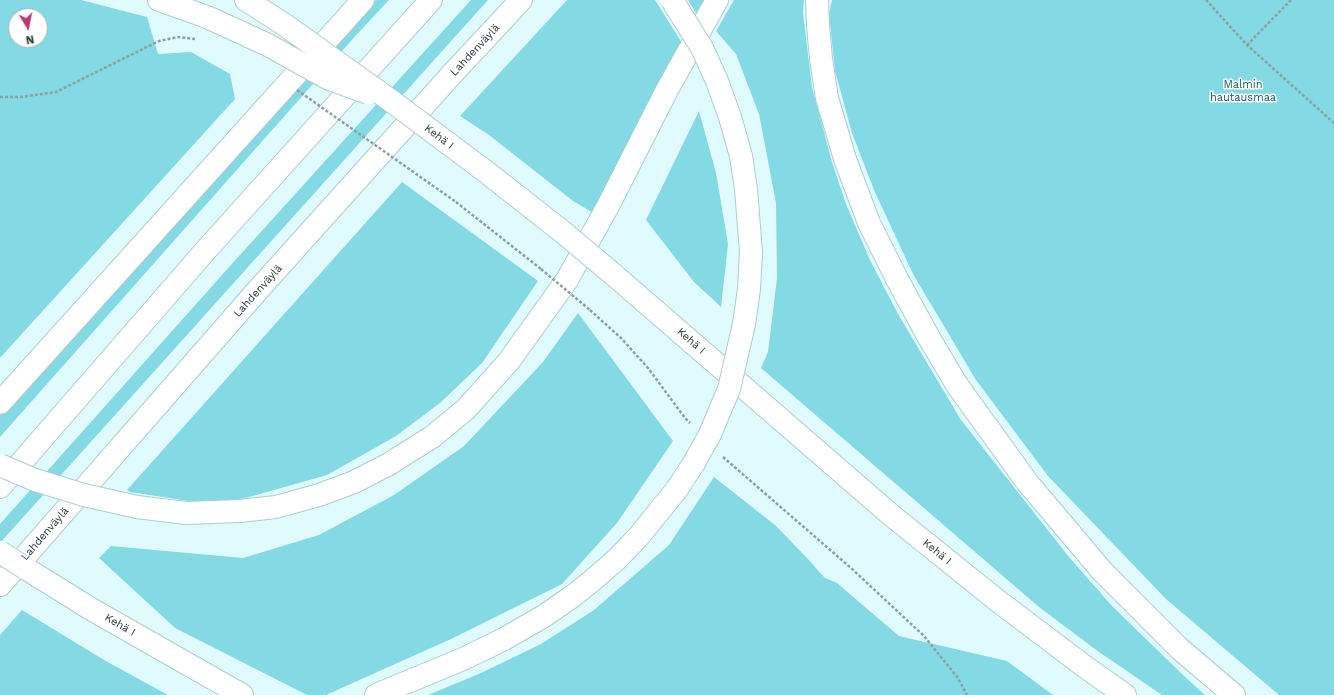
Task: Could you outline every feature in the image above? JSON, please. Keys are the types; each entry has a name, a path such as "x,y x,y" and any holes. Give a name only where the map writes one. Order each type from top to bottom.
{"highway":[{"path":"159,0 207,17 268,45 329,79 390,100"},
{"name":"Kehä I","path":"246,0 286,26 485,170 614,275 891,515 998,601 1125,695"},
{"path":"0,402 363,0"},
{"path":"0,487 206,250 431,0"},
{"name":"Lahdenväylä","path":"0,585 257,291 521,0"},
{"path":"384,692 463,659 504,639 544,616 573,596 612,563 639,536 677,489 694,463 710,434 728,389 744,324 749,290 751,252 746,189 741,156 730,116 717,81 702,48 672,0"},
{"path":"0,465 35,480 84,495 137,507 186,513 240,511 276,507 319,495 354,482 389,464 432,437 466,409 509,361 567,280 608,206 667,90 717,0"},
{"path":"817,0 823,74 827,98 845,159 869,223 928,336 957,385 1027,482 1102,571 1180,649 1234,695"},
{"name":"Kehä I","path":"0,552 91,609 242,695"},
{"path":"0,562 25,568"}],"path":[{"path":"1206,0 1247,45 1334,123"},
{"path":"1247,45 1291,0"},
{"path":"0,97 21,97 56,92 159,41 178,37 198,39"},
{"path":"295,88 456,202 590,310 621,338 648,368 684,418 695,428"},
{"path":"720,454 851,568 924,636 958,678 967,695"}],"green space":[{"path":"0,0 81,0 147,17 158,54 191,52 230,74 235,99 0,358"},
{"path":"376,0 389,0 0,437 0,415"},
{"path":"471,0 488,0 0,543 0,524 230,266"},
{"path":"567,0 655,0 682,43 592,212 573,201 489,135 460,116"},
{"path":"688,0 704,0 696,13"},
{"path":"734,0 804,0 803,13 812,87 832,162 846,204 870,260 898,314 961,420 1069,557 1112,606 1205,695 1162,695 1099,652 1039,607 761,368 768,352 777,278 776,203 759,114 736,54 716,31"},
{"name":"Malmin hautausmaa","path":"832,0 1334,0 1334,695 1279,695 1166,599 1048,476 976,380 913,274 874,190 852,133 835,71 829,14"},
{"path":"699,111 716,173 728,244 721,307 694,282 646,220"},
{"path":"402,182 538,281 482,363 440,403 396,436 327,475 242,499 195,502 130,492 127,490"},
{"path":"578,313 673,441 617,523 562,584 451,639 326,695 307,695 175,628 99,558 111,546 243,558 319,535 394,495 464,446 543,362"},
{"path":"714,477 775,525 825,578 837,583 899,636 1007,661 1053,695 428,695 481,673 541,644 594,610 669,545"},
{"path":"22,610 104,660 168,695 0,695 0,635"}]}
